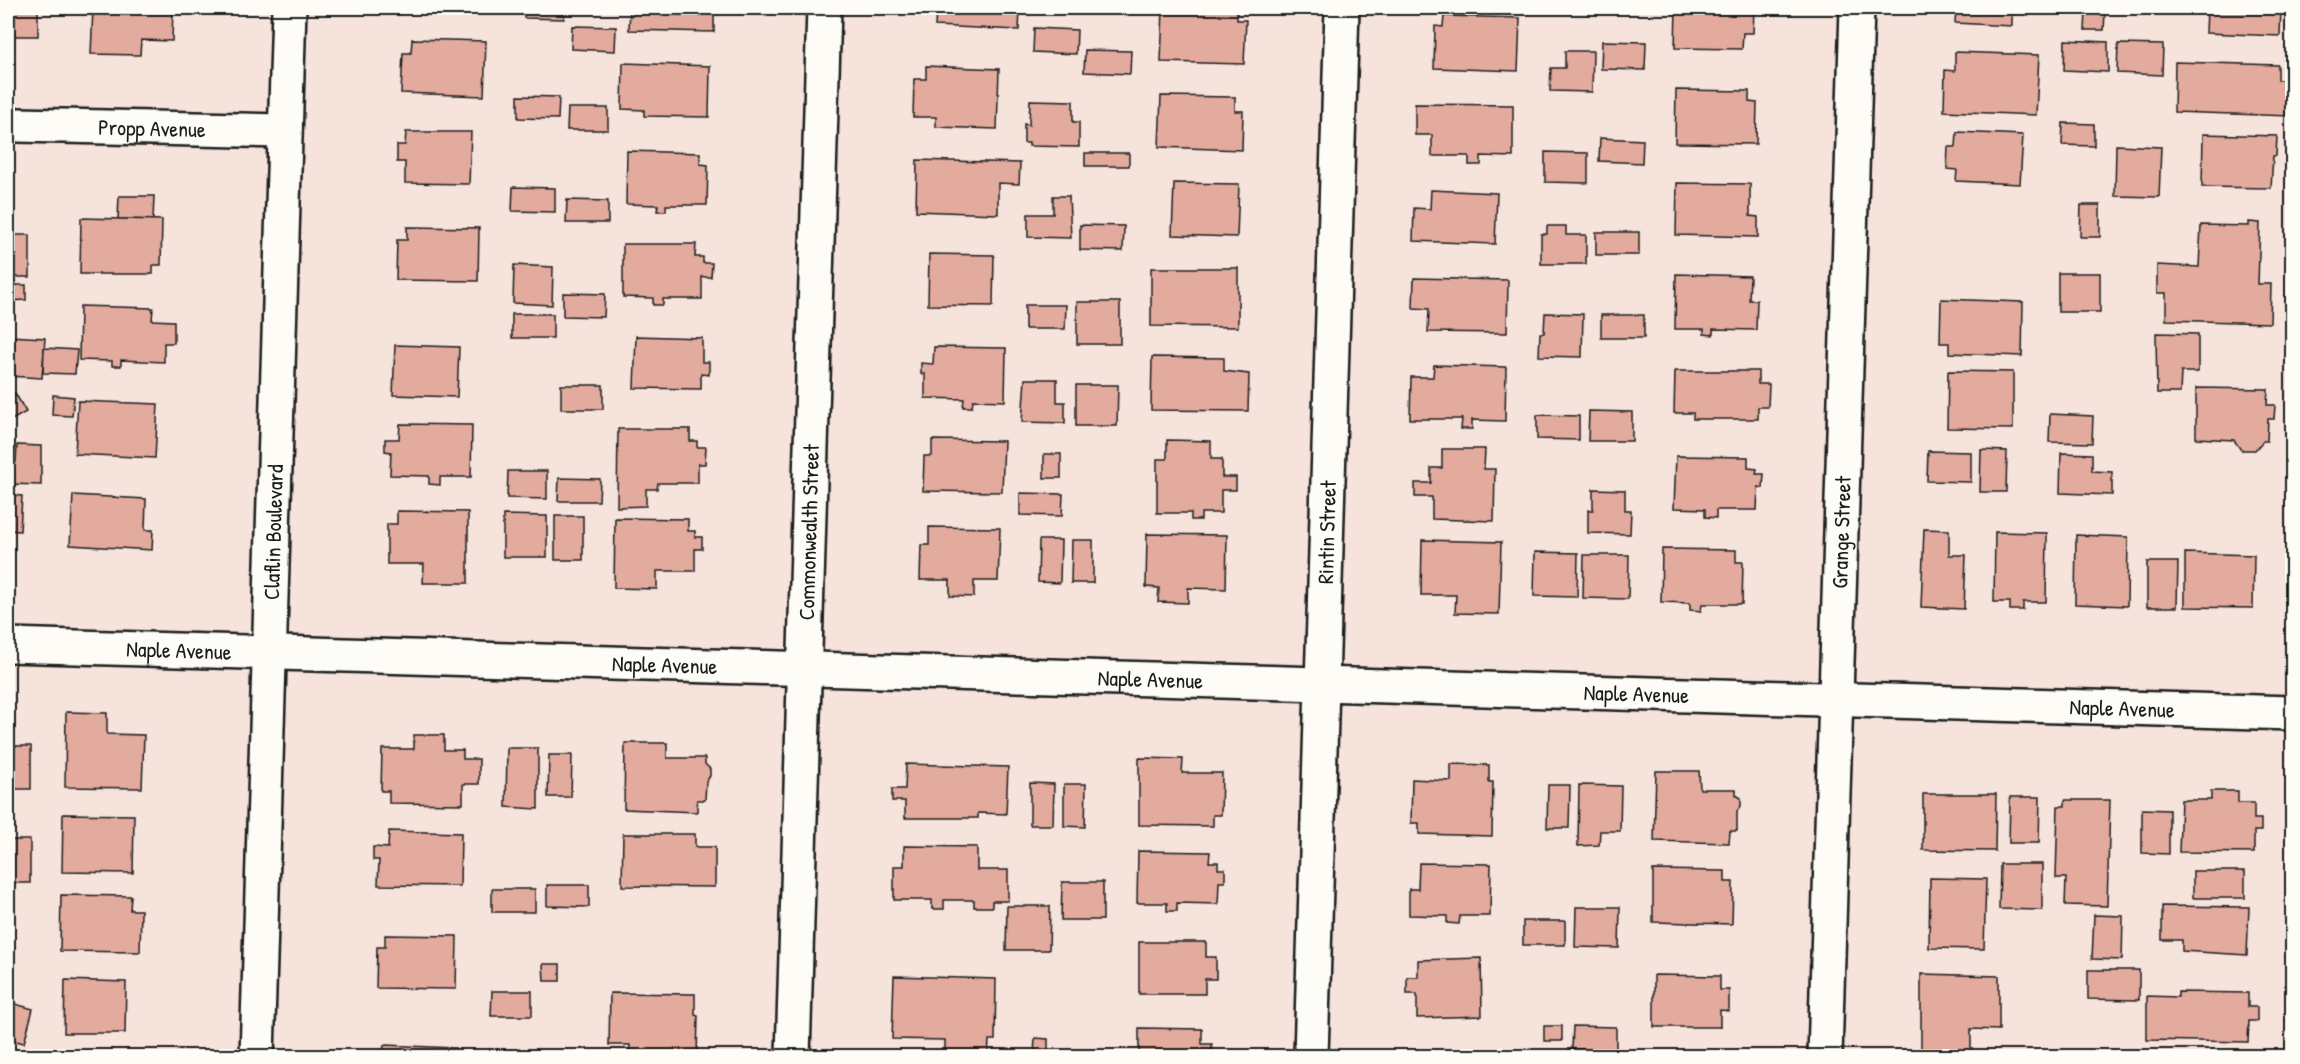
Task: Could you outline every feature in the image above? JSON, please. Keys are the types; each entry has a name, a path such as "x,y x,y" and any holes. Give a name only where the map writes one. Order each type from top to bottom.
{"street":[{"name":"Claflin Boulevard","path":"257,1056 289,8"},
{"name":"Commonwealth Street","path":"793,1056 824,8"},
{"name":"Rintin Street","path":"1311,1056 1342,8"},
{"name":"Grange Street","path":"1825,1056 1857,8"},
{"name":"Propp Avenue","path":"18,125 285,131"},
{"name":"Naple Avenue","path":"8,645 2292,713"}],"building":[{"path":"14,8 38,8 38,36 14,36"},
{"path":"93,8 173,8 172,41 141,40 140,55 91,54"},
{"path":"525,8 564,8 564,19 524,18"},
{"path":"630,8 714,8 714,32 629,30"},
{"path":"936,8 1020,8 1019,30 935,26"},
{"path":"1163,8 1237,8 1237,20 1246,20 1244,64 1161,62"},
{"path":"1676,8 1754,8 1753,33 1743,33 1742,49 1675,48"},
{"path":"1956,8 2044,8 2043,14 2012,13 2012,26 1955,23"},
{"path":"2207,8 2281,8 2280,36 2206,33"},
{"path":"2086,12 2105,13 2104,30 2085,30"},
{"path":"1444,16 1520,18 1518,71 1434,68 1435,26 1443,27"},
{"path":"572,26 616,27 615,51 571,49"},
{"path":"1034,28 1077,30 1076,54 1033,52"},
{"path":"412,39 486,41 484,96 401,93 403,53 411,53"},
{"path":"2065,40 2108,42 2108,72 2064,70"},
{"path":"1602,41 1646,42 1645,70 1601,69"},
{"path":"2118,44 2163,45 2162,75 2117,73"},
{"path":"1085,50 1131,51 1130,74 1084,72"},
{"path":"1565,51 1593,51 1592,92 1550,91 1551,68 1565,68"},
{"path":"1955,52 2039,55 2036,115 1944,111 1945,70 1955,71"},
{"path":"2175,62 2278,65 2278,80 2292,80 2291,116 2174,112"},
{"path":"623,63 710,66 709,117 644,116 644,110 622,109"},
{"path":"926,66 999,69 997,129 936,127 936,117 913,117 914,79 926,79"},
{"path":"1676,90 1749,91 1749,102 1757,103 1756,144 1675,143"},
{"path":"518,96 559,97 558,119 518,118"},
{"path":"1161,96 1235,97 1235,111 1243,111 1242,150 1159,147"},
{"path":"1030,100 1073,101 1073,122 1079,122 1079,147 1029,146 1029,143 1024,143 1024,124 1029,125"},
{"path":"1415,104 1513,105 1513,157 1481,156 1481,165 1469,165 1469,156 1432,156 1432,135 1415,135"},
{"path":"568,108 608,108 608,130 567,130"},
{"path":"2063,123 2094,124 2094,146 2062,145"},
{"path":"406,132 471,132 469,184 405,183 405,162 397,162 397,145 405,145"},
{"path":"1957,132 2023,135 2020,184 1956,181 1957,170 1947,169 1948,147 1956,147"},
{"path":"2203,134 2277,136 2271,188 2202,187"},
{"path":"1600,138 1643,140 1642,163 1599,161"},
{"path":"2116,145 2161,147 2159,197 2115,196"},
{"path":"627,151 700,153 700,164 708,165 707,205 666,205 666,211 657,211 658,205 626,204"},
{"path":"1545,152 1588,153 1588,183 1545,182"},
{"path":"1085,153 1129,153 1129,166 1085,166"},
{"path":"917,160 1020,163 1019,184 998,183 998,214 916,211"},
{"path":"1174,183 1239,184 1237,237 1172,235"},
{"path":"1677,183 1750,184 1750,216 1758,217 1758,237 1676,235"},
{"path":"513,187 555,188 555,212 512,211"},
{"path":"1431,190 1497,193 1495,244 1413,241 1414,208 1430,209"},
{"path":"119,196 154,196 153,220 118,219"},
{"path":"1053,196 1069,196 1071,238 1028,237 1028,214 1053,214"},
{"path":"567,200 608,201 608,223 566,223"},
{"path":"2081,205 2100,205 2100,237 2080,237"},
{"path":"81,218 162,220 161,265 153,265 153,274 80,274"},
{"path":"2249,222 2260,223 2258,284 2271,284 2270,323 2166,320 2166,293 2157,293 2157,265 2199,267 2201,225 2249,226"},
{"path":"1080,225 1124,226 1123,251 1080,250"},
{"path":"1547,226 1566,226 1566,235 1586,235 1586,264 1541,264 1541,234 1547,234"},
{"path":"407,227 479,228 478,281 396,280 397,240 407,240"},
{"path":"1596,232 1639,232 1639,255 1596,255"},
{"path":"8,235 30,235 30,277 8,277"},
{"path":"623,244 696,244 695,257 703,257 703,263 712,263 711,277 702,277 702,299 663,299 663,305 653,305 653,298 623,297"},
{"path":"929,254 994,255 993,306 928,305"},
{"path":"514,265 553,267 552,305 513,303"},
{"path":"1151,268 1238,268 1238,327 1151,326"},
{"path":"2058,273 2100,273 2100,312 2058,312"},
{"path":"1676,274 1750,276 1749,300 1757,300 1756,330 1713,329 1713,335 1704,334 1704,329 1675,329"},
{"path":"1414,278 1508,280 1507,333 1428,332 1429,309 1413,308"},
{"path":"8,285 26,285 26,300 8,301"},
{"path":"563,293 605,294 604,317 563,316"},
{"path":"1941,299 2023,302 2022,356 1949,353 1949,343 1940,343"},
{"path":"1077,302 1120,302 1120,344 1077,344"},
{"path":"1025,305 1066,305 1065,329 1025,329"},
{"path":"80,306 153,308 152,320 174,321 174,343 164,343 164,362 121,360 121,366 112,366 112,361 79,360"},
{"path":"1545,313 1583,314 1582,357 1539,356 1540,333 1544,333"},
{"path":"512,314 553,314 553,338 512,338"},
{"path":"1601,315 1644,315 1644,338 1601,338"},
{"path":"2156,333 2198,334 2198,372 2181,372 2180,393 2157,393"},
{"path":"8,336 45,338 42,378 8,376"},
{"path":"636,336 702,338 702,362 709,362 709,375 701,374 701,389 634,388"},
{"path":"395,345 459,347 457,397 393,395"},
{"path":"934,347 1006,348 1005,401 973,400 972,407 963,407 964,399 925,398 925,374 921,374 921,363 933,364"},
{"path":"44,348 77,350 75,374 43,373"},
{"path":"1152,357 1224,358 1224,371 1249,374 1248,411 1151,410"},
{"path":"1434,365 1506,367 1505,421 1472,420 1472,429 1461,429 1462,419 1410,419 1411,377 1433,377"},
{"path":"1675,371 1758,371 1758,384 1769,384 1768,407 1758,407 1758,419 1693,419 1693,413 1674,413"},
{"path":"1948,371 2013,372 2013,429 1947,428"},
{"path":"1025,379 1057,379 1057,402 1065,402 1065,423 1022,422"},
{"path":"561,385 603,385 603,409 561,409"},
{"path":"1076,385 1118,385 1117,426 1076,426"},
{"path":"2196,388 2268,389 2267,405 2275,405 2274,419 2268,419 2267,441 2263,441 2255,450 2241,450 2234,440 2196,438"},
{"path":"15,393 26,412 12,420 8,413 8,398"},
{"path":"53,395 74,397 72,416 52,415"},
{"path":"78,401 158,404 155,458 75,454"},
{"path":"1589,411 1632,412 1632,441 1588,441"},
{"path":"2050,414 2093,416 2092,443 2049,442"},
{"path":"1537,415 1579,416 1579,440 1537,439"},
{"path":"400,424 472,425 471,477 440,477 440,485 429,484 429,476 390,475 391,452 385,451 385,439 399,439"},
{"path":"618,429 690,429 690,441 697,441 697,447 706,447 705,464 698,464 698,483 658,483 657,489 646,489 646,506 617,507"},
{"path":"932,440 1004,441 1002,492 923,491 924,456 932,456"},
{"path":"1167,440 1211,441 1211,459 1222,459 1222,477 1236,477 1236,490 1221,490 1221,513 1201,513 1201,520 1191,520 1191,513 1157,513 1157,459 1167,459"},
{"path":"17,445 41,446 41,485 8,484 8,462 16,462"},
{"path":"1442,449 1485,449 1484,469 1495,469 1494,521 1432,519 1432,497 1415,497 1415,483 1431,483 1431,468 1442,468"},
{"path":"1981,450 2007,451 2006,492 1980,492"},
{"path":"1928,451 1971,452 1971,482 1927,481"},
{"path":"2061,453 2092,454 2092,471 2112,472 2112,495 2060,493"},
{"path":"1044,454 1061,454 1061,478 1044,478"},
{"path":"1676,456 1748,457 1748,468 1757,469 1756,474 1764,474 1763,488 1758,487 1757,510 1716,510 1716,518 1705,517 1705,509 1674,508"},
{"path":"508,471 547,471 547,499 507,498"},
{"path":"559,478 600,479 599,501 558,501"},
{"path":"1593,489 1625,490 1625,510 1631,510 1630,534 1588,533 1588,510 1593,510"},
{"path":"1020,493 1063,494 1062,516 1020,515"},
{"path":"8,495 22,496 20,531 8,530"},
{"path":"73,495 146,499 145,530 153,530 152,550 70,545"},
{"path":"397,511 468,512 468,583 423,583 424,564 387,564 387,524 397,524"},
{"path":"503,515 547,516 547,557 503,557"},
{"path":"555,516 583,516 583,560 555,560"},
{"path":"615,518 688,519 688,531 695,531 695,537 702,537 702,549 695,549 695,571 657,571 657,589 614,588"},
{"path":"929,527 1000,528 998,581 974,581 974,597 950,596 950,580 920,580 921,545 929,545"},
{"path":"1924,529 1949,530 1949,555 1966,555 1964,609 1921,607"},
{"path":"1995,532 2047,533 2046,602 2023,602 2023,610 2010,610 2010,602 1994,602"},
{"path":"1147,534 1227,535 1226,589 1188,588 1188,603 1158,602 1159,588 1146,587"},
{"path":"2076,535 2128,537 2127,606 2075,604"},
{"path":"1039,540 1061,540 1060,583 1038,582"},
{"path":"1072,540 1093,540 1093,583 1071,583"},
{"path":"1422,540 1501,542 1499,614 1455,613 1456,595 1421,595"},
{"path":"1662,549 1736,550 1736,562 1743,562 1742,604 1702,604 1701,611 1690,610 1690,603 1661,602"},
{"path":"1535,552 1578,553 1577,597 1534,596"},
{"path":"2185,553 2254,555 2253,608 2185,607"},
{"path":"1584,555 1629,555 1628,599 1583,598"},
{"path":"2147,562 2178,562 2177,607 2147,607"},
{"path":"66,712 107,713 107,734 144,735 142,788 65,787"},
{"path":"414,735 444,735 444,750 463,750 463,759 479,759 479,784 463,784 463,804 389,803 389,791 381,791 382,749 414,749"},
{"path":"625,743 667,743 667,758 705,758 705,764 710,769 710,776 706,782 705,800 697,800 697,812 624,809"},
{"path":"8,746 31,746 31,789 8,789"},
{"path":"507,748 538,748 538,809 506,807"},
{"path":"549,755 572,755 571,797 548,797"},
{"path":"1139,758 1183,759 1182,773 1222,773 1221,815 1213,815 1213,826 1139,825"},
{"path":"906,764 1008,767 1006,814 978,813 978,818 905,818 905,801 892,801 892,789 905,789"},
{"path":"1451,764 1489,765 1489,782 1493,782 1492,836 1419,834 1419,823 1411,823 1412,779 1451,781"},
{"path":"1656,771 1699,771 1700,789 1736,789 1736,795 1741,798 1741,806 1737,811 1737,831 1730,831 1729,843 1654,841"},
{"path":"1030,783 1054,784 1053,825 1030,825"},
{"path":"1064,784 1086,784 1085,827 1064,826"},
{"path":"1548,785 1570,785 1569,828 1547,828"},
{"path":"1579,785 1621,786 1620,831 1600,831 1599,845 1578,846"},
{"path":"2211,791 2238,791 2238,803 2254,803 2254,819 2261,819 2261,831 2254,831 2254,853 2179,852 2181,800 2211,800"},
{"path":"1923,794 1996,794 1995,851 1923,850"},
{"path":"2010,797 2040,797 2039,843 2009,843"},
{"path":"2065,800 2110,800 2107,906 2065,905 2066,878 2056,878 2058,806 2065,806"},
{"path":"2142,809 2169,810 2169,854 2142,853"},
{"path":"63,814 134,815 133,873 62,872"},
{"path":"389,831 461,833 460,886 378,885 379,860 373,860 373,847 388,848"},
{"path":"623,834 695,834 695,847 715,847 715,887 622,886"},
{"path":"8,840 30,840 30,883 8,883"},
{"path":"904,846 977,847 977,870 1008,870 1008,901 992,901 992,907 974,907 974,900 944,900 944,909 932,909 932,900 894,900 894,866 904,866"},
{"path":"1138,851 1210,852 1209,862 1218,862 1218,869 1225,869 1225,882 1219,882 1218,904 1177,903 1177,911 1167,911 1167,903 1137,903"},
{"path":"1419,863 1491,864 1490,916 1460,916 1459,924 1447,923 1447,916 1409,915 1409,889 1418,889"},
{"path":"2000,864 2042,864 2042,910 1999,909"},
{"path":"1653,870 1725,871 1725,882 1733,882 1732,924 1653,922"},
{"path":"2193,871 2245,871 2245,898 2193,898"},
{"path":"1930,878 1986,879 1984,949 1929,948"},
{"path":"1062,882 1103,882 1103,920 1061,920"},
{"path":"547,885 589,885 589,907 547,906"},
{"path":"492,889 535,889 535,912 492,912"},
{"path":"61,895 131,896 130,910 141,910 140,952 60,951"},
{"path":"1007,906 1050,906 1049,950 1006,950"},
{"path":"2162,906 2249,907 2247,955 2182,951 2182,940 2162,940"},
{"path":"1576,907 1620,907 1619,948 1575,947"},
{"path":"2094,915 2123,916 2122,960 2092,959"},
{"path":"1523,921 1565,921 1565,945 1523,945"},
{"path":"385,935 457,936 456,989 376,988 377,947 385,947"},
{"path":"1139,942 1206,942 1206,957 1216,957 1216,979 1205,979 1205,994 1139,994"},
{"path":"1481,958 1482,1016 1417,1018 1417,994 1407,994 1407,977 1418,977 1418,960"},
{"path":"543,964 560,964 560,981 544,981"},
{"path":"2088,970 2139,970 2139,1000 2088,999"},
{"path":"1921,974 1999,976 1999,1030 1971,1029 1971,1053 1921,1051"},
{"path":"1654,975 1720,976 1720,990 1729,990 1729,1011 1720,1010 1720,1027 1654,1027"},
{"path":"894,976 996,979 995,1040 989,1040 988,1056 945,1054 945,1040 892,1039"},
{"path":"65,980 126,982 125,1033 64,1033"},
{"path":"492,991 532,991 532,1016 491,1016"},
{"path":"2178,992 2248,993 2248,1007 2257,1007 2257,1021 2249,1021 2248,1042 2147,1040 2147,996 2178,997"},
{"path":"610,993 695,994 695,1015 698,1016 697,1056 629,1056 630,1045 609,1045"},
{"path":"8,1002 33,1009 24,1043 8,1039"},
{"path":"1544,1026 1562,1026 1562,1041 1544,1041"},
{"path":"1573,1026 1616,1027 1616,1050 1572,1049"},
{"path":"1139,1028 1202,1029 1202,1044 1212,1044 1212,1056 1139,1056"},
{"path":"1035,1038 1048,1039 1048,1056 1034,1056"},
{"path":"384,1045 455,1048 454,1056 373,1056 373,1053 383,1053"},
{"path":"1413,1051 1485,1053 1485,1056 1412,1056"}]}
